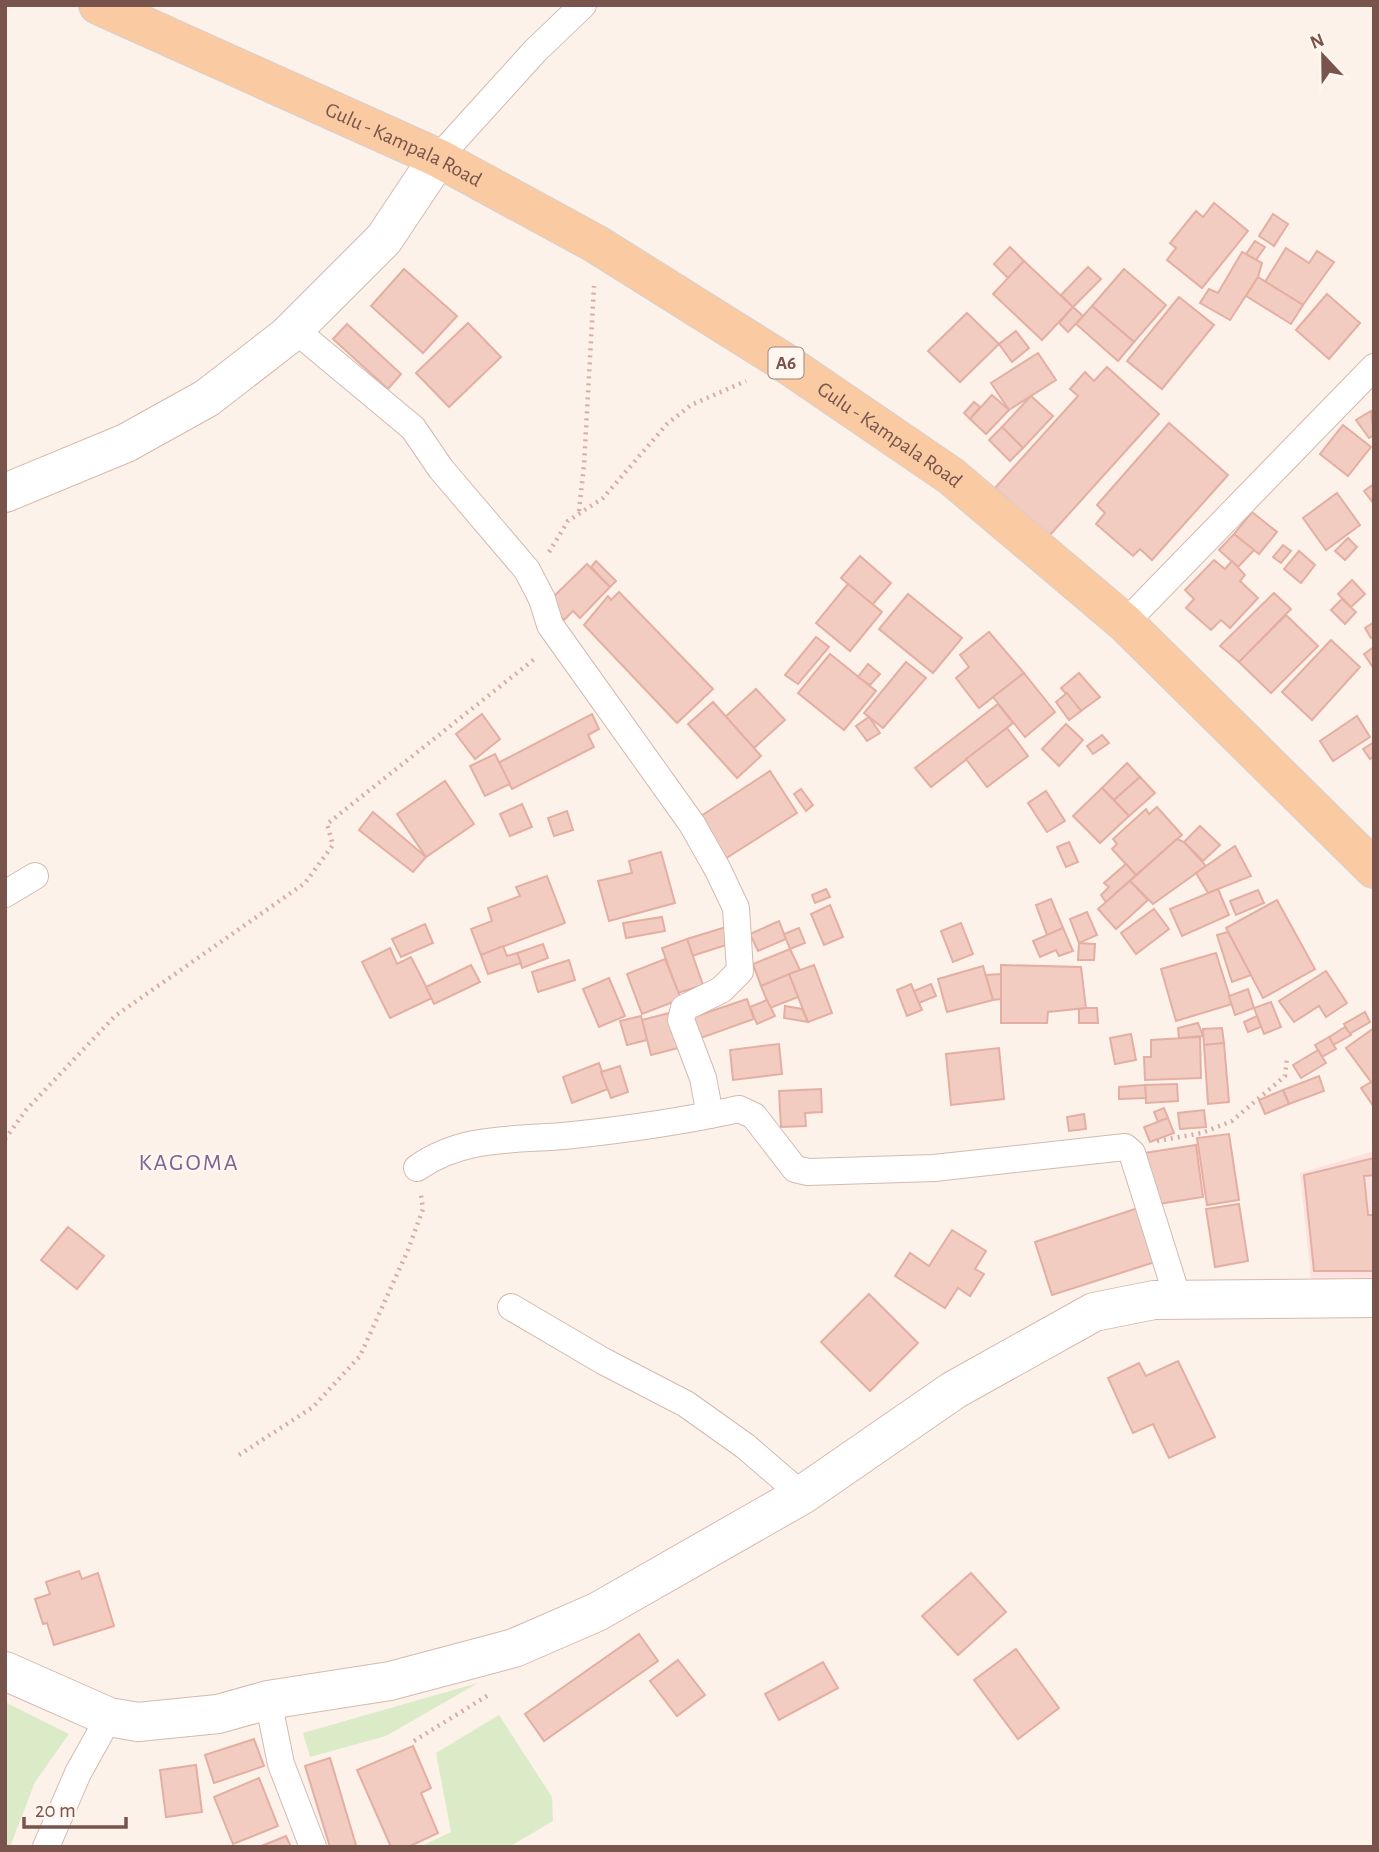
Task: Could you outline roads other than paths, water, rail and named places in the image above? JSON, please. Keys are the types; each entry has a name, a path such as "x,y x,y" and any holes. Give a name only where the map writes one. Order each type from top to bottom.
{"main road":[{"name":"Gulu - Kampala Road","path":"98,5 438,158 596,244 784,362 951,476 1125,623 1374,869"}],"street":[{"path":"5,493 126,443 197,404 294,328 384,239 438,158 535,51 583,5"},
{"path":"294,328 413,428 442,469 527,570 542,599 550,625 692,824 736,908 740,971 721,990 684,1008 681,1020 703,1079 710,1115"},
{"path":"1125,623 1374,366"},
{"path":"5,894 35,876"},
{"path":"417,1168 432,1157 500,1138 569,1136 689,1121 739,1109 754,1116 795,1169 808,1172 934,1168 1125,1147 1132,1153 1149,1214 1168,1259 1178,1299"},
{"path":"5,1671 109,1717 138,1722 218,1714 268,1700 390,1681 514,1648 597,1612 802,1494 954,1390 1094,1312 1154,1300 1374,1298"},
{"path":"511,1307 603,1361 686,1404 745,1446 802,1494"},
{"path":"268,1700 281,1764 313,1847"},
{"path":"46,1847 78,1773 109,1717"}],"district":[{"name":"KAGOMA","path":"189,1163"}]}
